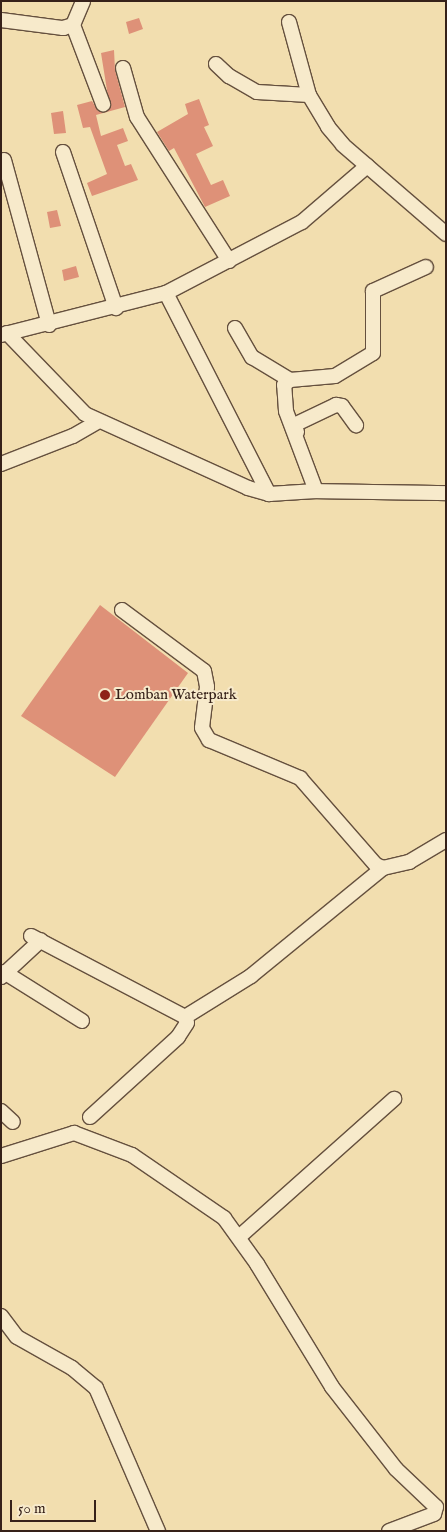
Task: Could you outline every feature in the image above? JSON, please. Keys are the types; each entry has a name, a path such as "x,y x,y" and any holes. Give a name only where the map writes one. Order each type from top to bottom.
{"street":[{"path":"83,1 73,25 103,104"},
{"path":"1,20 62,28 73,25"},
{"path":"289,22 309,95 328,127 367,166 446,234"},
{"path":"216,64 229,76 257,92 309,95"},
{"path":"122,68 136,117 229,261"},
{"path":"63,152 116,308"},
{"path":"4,160 49,325"},
{"path":"4,334 49,325 166,293 302,222 367,166"},
{"path":"316,490 283,394 284,385 290,380 335,376 373,353 373,291 426,267"},
{"path":"166,293 269,494"},
{"path":"234,328 252,357 290,380"},
{"path":"4,334 69,400 97,422 269,494 316,490 446,493"},
{"path":"297,432 294,425 336,405 342,406 356,425"},
{"path":"1,464 73,436 97,422"},
{"path":"122,610 204,671 207,687 201,720 209,740 300,778 376,865 383,868"},
{"path":"185,1017 251,976 383,868 409,862 446,840"},
{"path":"82,1021 3,974 36,938 185,1017 187,1023 178,1036 90,1117"},
{"path":"239,1237 343,1149 394,1099"},
{"path":"1,1111 13,1122"},
{"path":"1,1156 74,1133 132,1155 181,1186 224,1218 239,1237 332,1387 396,1469 442,1513"},
{"path":"1,1316 17,1337 72,1368 96,1388 158,1531"},
{"path":"389,1531 434,1514 442,1513"}],"building":[{"path":"139,18 143,29 129,34 126,22"},
{"path":"114,50 115,70 125,107 96,115 101,136 123,128 128,141 117,145 125,166 131,164 138,180 92,196 87,183 107,174 90,127 83,128 77,105 92,101 98,111 110,109 101,53"},
{"path":"199,99 209,125 204,127 213,146 196,154 211,185 223,180 230,196 205,207 174,148 169,151 157,132 188,114 185,104"},
{"path":"63,111 66,133 54,134 51,113"},
{"path":"57,210 61,226 50,228 47,212"},
{"path":"76,266 79,277 64,281 62,270"},
{"name":"Lomban Waterpark","path":"100,605 188,673 115,777 21,716"}],"place":[{"name":"Lomban Waterpark","path":"105,695"}]}
